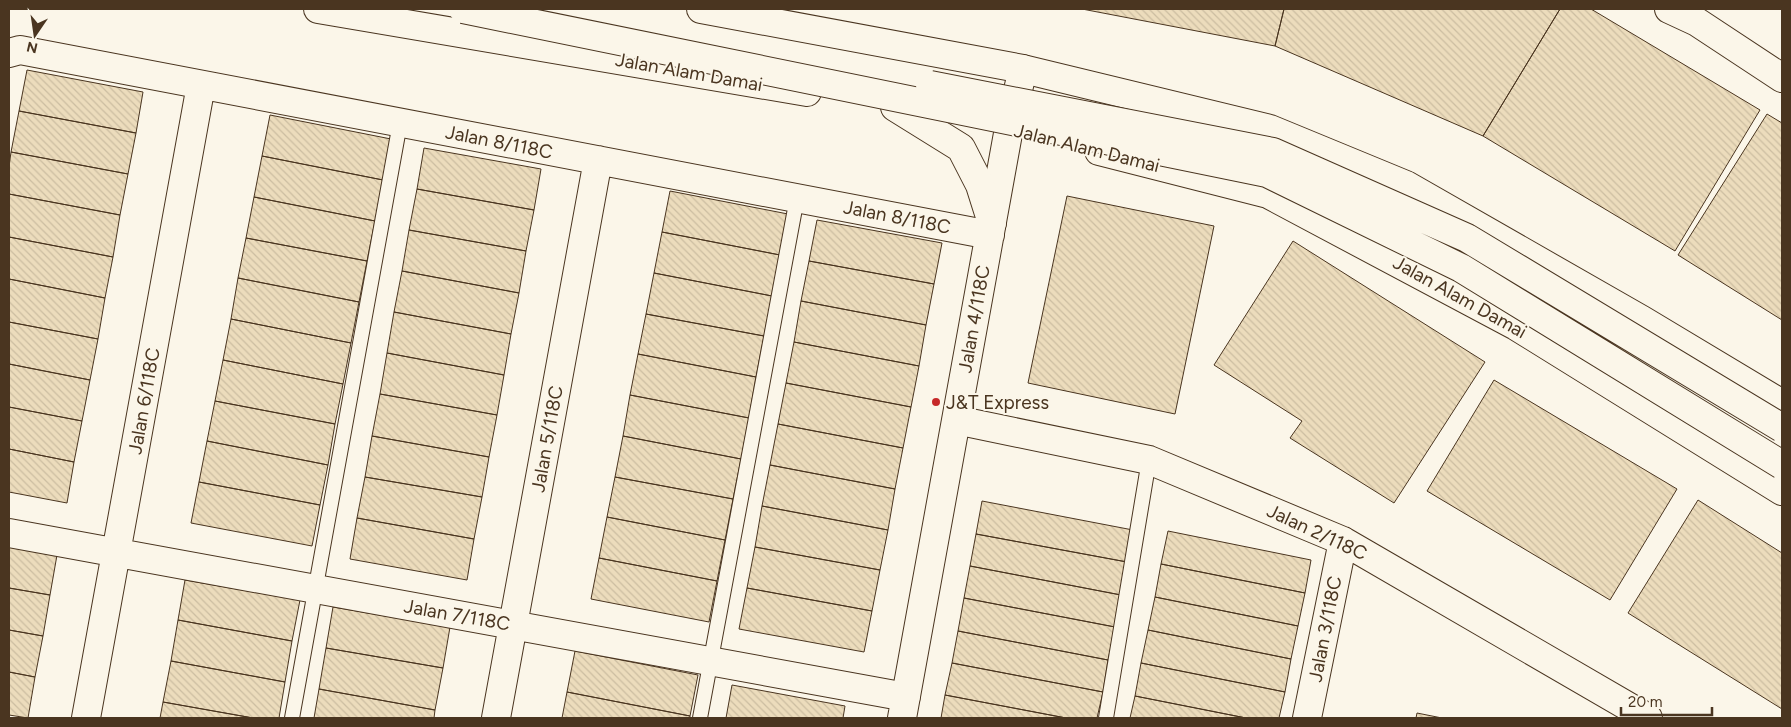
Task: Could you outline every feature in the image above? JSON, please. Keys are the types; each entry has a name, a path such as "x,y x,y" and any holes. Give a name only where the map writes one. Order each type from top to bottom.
{"main road":[{"name":"Jalan Alam Damai","path":"318,9 1009,128 1268,194 1516,326 1782,490"},
{"path":"463,9 1267,173 1461,268 1782,465"},
{"path":"543,9 1273,152 1467,238 1782,428"},
{"path":"701,9 1023,68 1270,129 1406,185 1642,320 1782,404"},
{"path":"1669,9 1697,22 1782,78"},
{"name":"Jalan 8/118C","path":"9,53 20,50 797,198 991,229"},
{"name":"Jalan 4/118C","path":"904,708 1009,128 1023,68"},
{"name":"Jalan 6/118C","path":"86,718 201,85"},
{"path":"895,107 961,148 980,186 991,229"},
{"name":"Jalan 5/118C","path":"496,718 598,160"},
{"name":"Jalan 2/118C","path":"956,420 1149,460 1343,540 1648,718"},
{"name":"Jalan 7/118C","path":"9,533 709,661 904,708"},
{"name":"Jalan 3/118C","path":"1307,718 1343,540"}],"lane":[{"path":"292,718 400,123"},
{"path":"700,718 709,661 797,198"},
{"path":"1106,718 1149,460"}],"building":[{"path":"1082,9 1284,9 1275,46"},
{"path":"1284,9 1560,9 1483,136 1275,46"},
{"path":"1560,9 1591,9 1760,110 1675,251 1483,136"},
{"path":"27,70 143,92 136,133 19,111"},
{"path":"19,111 136,133 128,174 11,152"},
{"path":"1767,114 1782,123 1782,320 1678,255"},
{"path":"270,115 391,139 383,180 262,156"},
{"path":"424,148 541,169 534,210 417,189"},
{"path":"11,152 128,174 120,215 9,194"},
{"path":"262,156 383,180 375,221 254,197"},
{"path":"417,189 534,210 526,251 409,230"},
{"path":"670,191 788,214 780,255 662,232"},
{"path":"9,194 120,215 113,257 9,237"},
{"path":"1067,196 1214,226 1175,414 1028,383"},
{"path":"254,197 375,221 367,261 246,238"},
{"path":"817,220 942,243 934,284 809,261"},
{"path":"409,230 526,251 519,293 402,271"},
{"path":"662,232 780,255 772,296 654,273"},
{"path":"9,237 113,257 105,298 9,279"},
{"path":"246,238 367,261 359,302 238,278"},
{"path":"1293,241 1485,362 1394,503 1290,438 1302,421 1214,365"},
{"path":"809,261 934,284 926,325 801,301"},
{"path":"402,271 519,293 511,334 394,312"},
{"path":"654,273 772,296 764,336 646,314"},
{"path":"238,278 359,302 351,343 231,319"},
{"path":"9,279 105,298 98,339 9,322"},
{"path":"801,301 926,325 919,366 794,342"},
{"path":"394,312 511,334 504,375 387,353"},
{"path":"646,314 764,336 756,377 638,354"},
{"path":"231,319 351,343 343,384 223,360"},
{"path":"9,322 98,339 90,380 9,364"},
{"path":"794,342 919,366 911,407 786,383"},
{"path":"387,353 504,375 497,415 380,394"},
{"path":"638,354 756,377 749,418 630,395"},
{"path":"223,360 343,384 335,424 215,401"},
{"path":"9,364 90,380 82,421 9,407"},
{"path":"1494,380 1677,489 1610,600 1427,491"},
{"path":"786,383 911,407 903,448 778,424"},
{"path":"380,394 497,415 489,457 372,436"},
{"path":"630,395 749,418 741,459 623,436"},
{"path":"215,401 335,424 328,465 207,441"},
{"path":"9,407 82,421 74,462 9,449"},
{"path":"778,424 903,448 895,489 770,465"},
{"path":"372,436 489,457 482,497 365,477"},
{"path":"623,436 741,459 733,499 615,477"},
{"path":"207,441 328,465 320,505 199,482"},
{"path":"9,449 74,462 67,503 9,492"},
{"path":"770,465 895,489 888,530 762,506"},
{"path":"365,477 482,497 474,539 357,518"},
{"path":"615,477 733,499 725,540 607,517"},
{"path":"199,482 320,505 312,546 191,523"},
{"path":"1698,500 1782,553 1782,709 1628,613"},
{"path":"982,501 1133,530 1127,562 976,534"},
{"path":"762,506 888,530 880,570 755,547"},
{"path":"607,517 725,540 717,581 599,558"},
{"path":"357,518 474,539 467,580 350,559"},
{"path":"1168,531 1311,560 1305,593 1161,564"},
{"path":"976,534 1127,562 1121,595 970,566"},
{"path":"9,546 57,555 50,595 9,588"},
{"path":"755,547 880,570 872,611 747,588"},
{"path":"599,558 717,581 709,622 591,599"},
{"path":"1161,564 1305,593 1298,626 1155,597"},
{"path":"970,566 1121,595 1115,627 964,598"},
{"path":"185,580 300,600 292,641 178,620"},
{"path":"9,588 50,595 43,636 9,630"},
{"path":"747,588 872,611 864,652 739,629"},
{"path":"1155,597 1298,626 1291,659 1148,630"},
{"path":"964,598 1115,627 1108,660 958,631"},
{"path":"333,607 450,627 443,668 326,648"},
{"path":"178,620 292,641 285,682 171,661"},
{"path":"9,630 43,636 35,677 9,672"},
{"path":"1148,630 1291,659 1285,692 1141,663"},
{"path":"958,631 1108,660 1103,692 952,663"},
{"path":"326,648 443,668 435,710 319,689"},
{"path":"575,651 698,675 690,716 567,692"},
{"path":"171,661 285,682 279,718 253,718 163,702"},
{"path":"952,663 1103,692 1097,718 1066,718 945,695"},
{"path":"1141,663 1285,692 1279,718 1246,718 1135,696"},
{"path":"9,672 35,677 28,718 9,715"},
{"path":"732,685 845,706 843,718 726,718"},
{"path":"319,689 435,710 434,718 314,718"},
{"path":"567,692 690,716 690,718 562,718"},
{"path":"945,695 1066,718 941,718"},
{"path":"1135,696 1246,718 1130,718"},
{"path":"163,702 253,718 160,718"},
{"path":"1417,713 1442,718 1416,718"}],"place":[{"name":"J&T Express","path":"936,402"}]}
